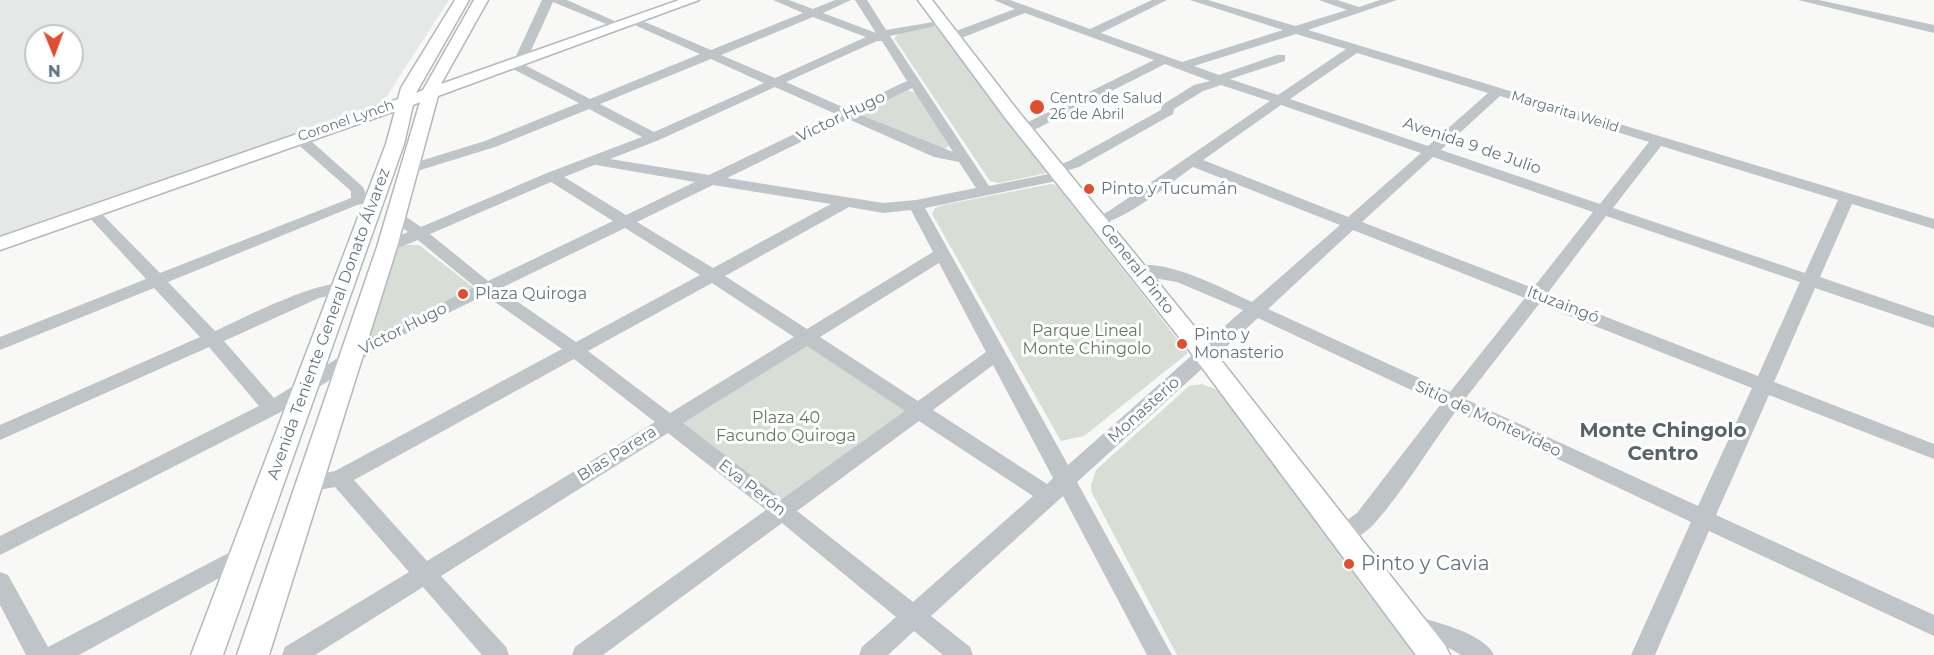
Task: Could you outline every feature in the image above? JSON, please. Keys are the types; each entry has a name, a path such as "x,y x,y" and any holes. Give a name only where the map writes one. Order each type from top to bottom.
{"main road":[{"name":"Avenida Teniente General Donato Álvarez","path":"207,655 308,386 341,288 368,193 395,144 409,88 462,0"},
{"name":"Avenida Teniente General Donato Álvarez","path":"253,655 387,247 430,93 481,0"},
{"name":"Coronel Lynch","path":"0,244 298,137 521,62 691,0"},
{"name":"General Pinto","path":"925,0 1023,130 1204,354 1434,655"}],"street":[{"path":"548,0 521,62 589,104 654,137"},
{"path":"556,0 710,54 939,154 964,159"},
{"path":"779,0 881,36"},
{"path":"410,169 490,144 845,0"},
{"path":"861,0 881,36 985,191"},
{"name":"Avenida 9 de Julio","path":"1000,0 1220,80 1934,322"},
{"path":"952,37 1039,0"},
{"path":"1091,33 1161,0"},
{"name":"Margarita Weild","path":"1196,0 1934,224"},
{"path":"1325,0 1358,10"},
{"path":"1182,66 1391,0"},
{"path":"1804,0 1934,29"},
{"path":"387,247 552,176 654,137 881,36 941,22"},
{"path":"1098,220 1114,214 1354,49"},
{"path":"596,161 845,203 883,208 916,205 985,191 1059,172 1168,111 1167,108 1199,88 1281,58"},
{"path":"1023,130 1164,60"},
{"name":"Victor Hugo","path":"0,546 272,408 349,357 486,288 914,82"},
{"name":"Monasterio","path":"871,655 1047,495 1166,392 1204,354 1349,222 1497,92"},
{"path":"0,344 368,193 298,137"},
{"path":"1342,535 1365,519 1452,403 1658,140"},
{"name":"Ituzaingó","path":"1192,161 1934,452"},
{"path":"552,176 712,275 1047,495"},
{"path":"1643,655 1702,519 1812,281 1847,197"},
{"path":"308,484 340,478 845,203"},
{"path":"916,205 1067,479 1160,655"},
{"path":"91,211 213,339 272,408"},
{"name":"Eva Perón","path":"396,217 418,232 486,288 574,349 961,655"},
{"name":"Blas Parera","path":"294,655 941,254"},
{"name":"Sitio de Montevideo","path":"1137,270 1155,270 1175,275 1254,309 1934,626"},
{"path":"0,433 314,294 341,288"},
{"path":"584,655 998,353"},
{"path":"340,478 427,573 497,655"},
{"path":"56,655 243,554"},
{"path":"0,582 39,655"},
{"path":"1410,625 1459,642 1482,655"}],"shaded area":[{"path":"0,0 449,0 383,102 0,238"}],"green space":[{"path":"935,26 1048,171 1047,173 999,183 990,181 894,38 900,33"},
{"path":"907,90 916,93 949,146 941,151 853,114"},
{"name":"Parque Lineal Monte Chingolo","path":"1051,184 1056,185 1062,192 1188,353 1084,436 1061,441 932,214 935,208 943,205"},
{"path":"404,245 419,245 474,288 370,338 367,337 392,250"},
{"name":"Plaza 40 Facundo Quiroga","path":"806,337 919,409 781,512 666,423"},
{"path":"1202,384 1220,391 1419,655 1177,655 1092,493 1091,485 1096,470 1189,386"}],"place":[{"name":"Centro de Salud 26 de Abril","path":"1037,107"},
{"name":"Pinto y Tucumán","path":"1089,189"},
{"name":"Plaza Quiroga","path":"463,294"},
{"name":"Pinto y Monasterio","path":"1182,344"},
{"name":"Pinto y Cavia","path":"1349,564"}],"district":[{"name":"Monte Chingolo Centro","path":"1663,442"}]}
